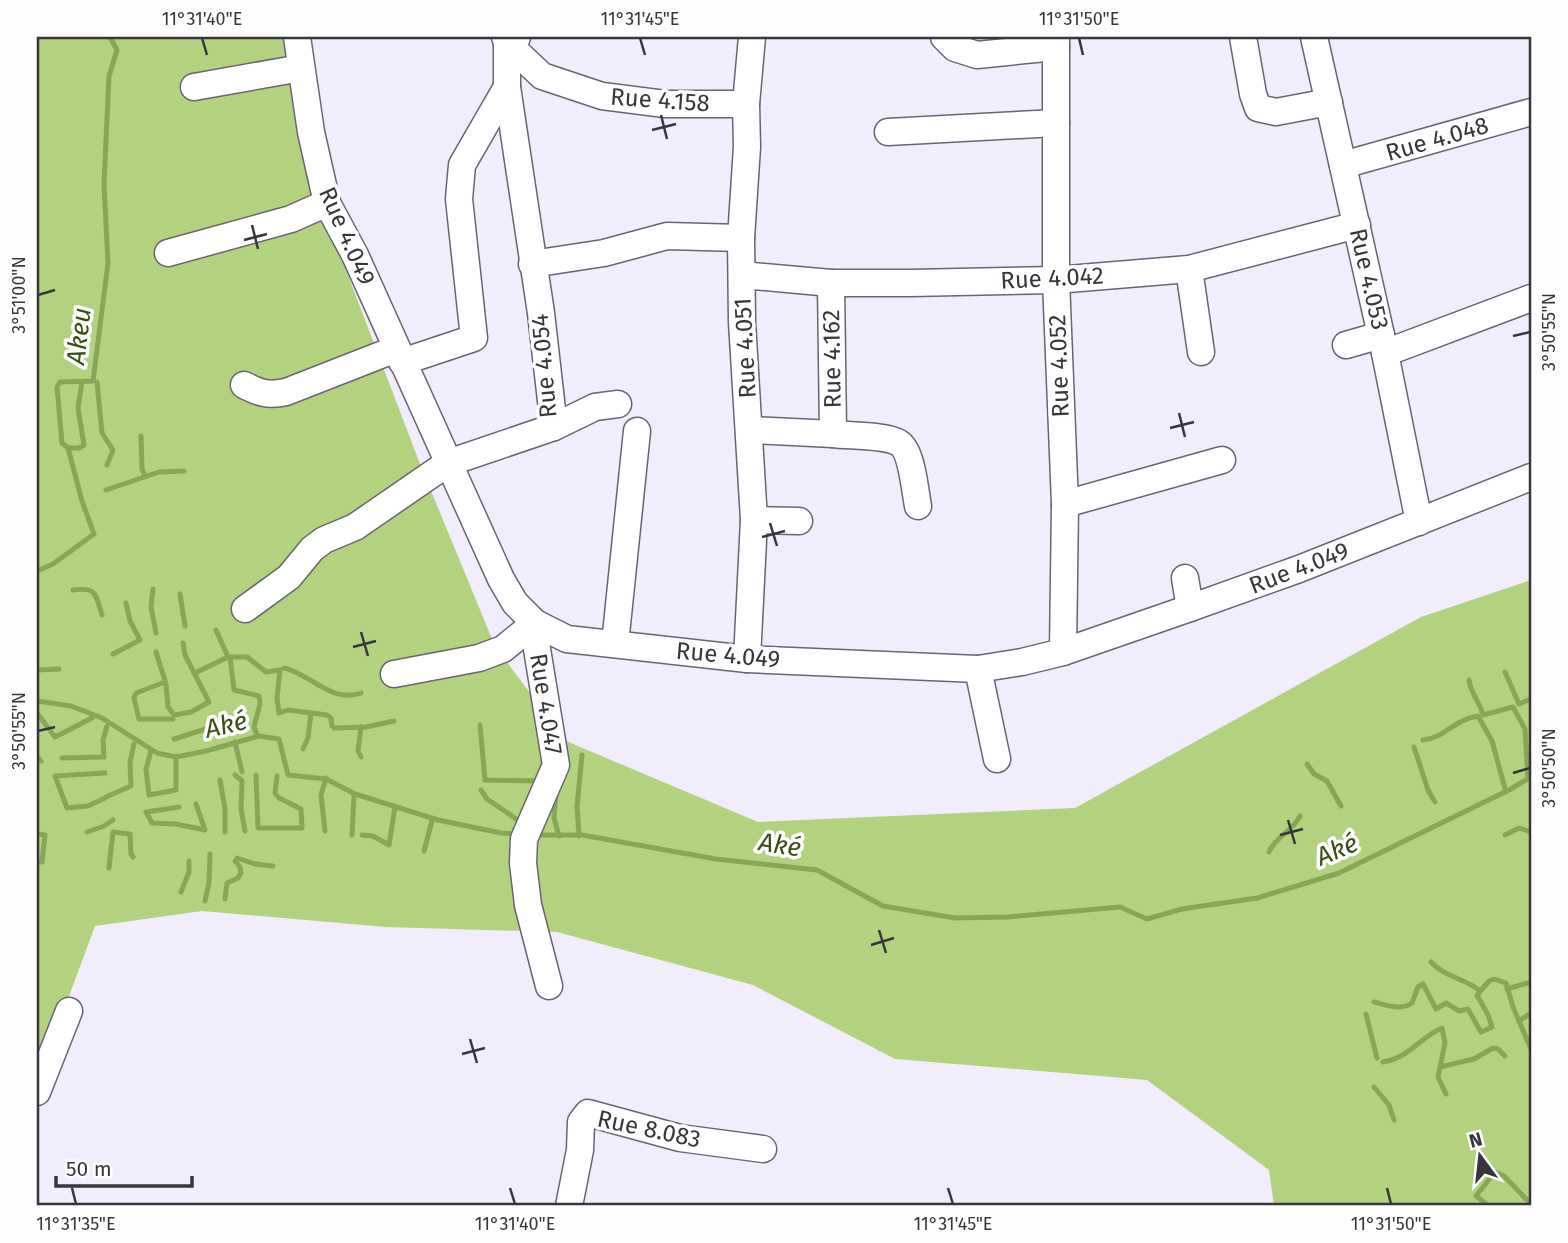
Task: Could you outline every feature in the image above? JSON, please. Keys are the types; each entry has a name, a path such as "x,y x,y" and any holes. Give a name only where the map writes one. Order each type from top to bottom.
{"street":[{"name":"Rue 4.049","path":"297,37 310,132 327,203 355,255 501,579 515,603 535,623 567,639 747,659 978,669 1022,662 1063,652 1190,608 1531,477"},
{"name":"Rue 4.051","path":"747,659 754,520 745,380 741,239 747,147 746,104 752,37"},
{"path":"944,37 955,48 978,55 1056,42"},
{"path":"1243,37 1258,108 1276,112 1329,102"},
{"name":"Rue 4.053","path":"1316,37 1419,522"},
{"name":"Rue 4.158","path":"510,39 542,76 602,96 665,104 746,104"},
{"name":"Rue 4.054","path":"245,609 289,577 312,549 324,540 355,527 448,463 554,427 541,313 507,88 510,39"},
{"name":"Rue 4.052","path":"1056,42 1056,279 1065,504 1063,652"},
{"path":"194,87 301,68"},
{"path":"244,385 261,394 272,395 399,355 474,338 459,199 462,165 507,88"},
{"name":"Rue 4.048","path":"1343,165 1531,112"},
{"path":"888,132 1056,123"},
{"path":"168,253 291,219 327,203"},
{"name":"Rue 4.042","path":"742,275 831,283 1056,279 1189,269 1357,225"},
{"path":"532,264 604,253 667,236 741,239"},
{"path":"1189,269 1201,352"},
{"name":"Rue 4.162","path":"750,430 833,434 831,283"},
{"path":"1346,345 1383,344 1531,298"},
{"path":"554,427 595,407 618,404"},
{"path":"615,644 637,431"},
{"path":"833,434 900,443 910,464 918,506"},
{"path":"1065,504 1222,460"},
{"path":"754,520 799,521"},
{"path":"1185,578 1190,608"},
{"path":"394,674 479,658 503,649 535,623"},
{"name":"Rue 4.047","path":"535,623 556,765 524,839 523,863 527,905 549,986"},
{"path":"978,669 997,759"},
{"path":"37,1092 69,1011"},
{"name":"Rue 8.083","path":"569,1206 580,1150 581,1122 588,1113 680,1138 763,1149"}],"green space":[{"path":"37,37 288,37 307,168 422,469 495,646 566,741 758,822 1075,808 1421,617 1531,580 1531,1206 1274,1206 1269,1170 1147,1080 895,1059 753,985 557,932 386,927 202,911 95,926 37,1083"}],"waterway":[{"name":"Akeu","path":"37,571 53,564 94,534 68,448 62,443 57,387 60,382 93,381 108,263 104,184 109,76 117,50 110,37"},
{"path":"68,448 84,445 78,408 82,382"},
{"path":"97,382 102,433 113,450 107,465"},
{"path":"141,436 142,469 145,476"},
{"path":"106,490 159,472 184,471"},
{"path":"153,589 151,607 156,633"},
{"path":"73,590 94,593 102,615"},
{"path":"180,594 185,626"},
{"path":"113,654 140,640 130,621 126,603"},
{"path":"195,673 228,657 216,630"},
{"path":"156,652 166,684 168,707 174,715 191,712 209,702 185,655 183,643"},
{"path":"257,735 254,727 260,704 259,696 234,690 230,657 247,657 266,672 280,670 277,698 279,713 288,710 327,715 331,718 332,726"},
{"path":"284,668 330,691 350,695 361,693"},
{"path":"37,670 59,669"},
{"path":"1505,672 1519,704 1531,699"},
{"path":"1469,680 1483,715 1513,707 1525,729 1528,779"},
{"path":"165,682 136,693 134,698 139,719 173,719"},
{"name":"Aké","path":"37,701 71,706 102,718 157,753 176,757 259,736 279,739 288,775 326,779 355,794 438,820 516,834"},
{"path":"37,713 55,737 92,718"},
{"path":"303,749 308,738 311,713"},
{"path":"1423,740 1431,739 1462,721 1478,716 1492,741 1506,792"},
{"path":"174,739 231,721"},
{"path":"334,728 366,727 394,721"},
{"path":"480,725 485,780 541,781"},
{"path":"62,758 104,757 103,740 107,726"},
{"path":"361,727 358,751 361,757"},
{"path":"235,742 242,772"},
{"path":"106,797 131,786 130,762 134,744"},
{"path":"1414,747 1428,790 1435,802"},
{"path":"151,751 146,769 149,795 176,790 176,756"},
{"path":"579,836 577,806 582,755"},
{"path":"37,756 41,761"},
{"path":"1307,764 1314,774 1327,781 1341,806"},
{"path":"105,773 55,776 67,808 88,806 105,798"},
{"path":"235,775 242,781 241,809 245,831"},
{"path":"256,775 258,828 302,828 301,809 279,798 275,793 277,776"},
{"name":"Aké","path":"533,835 582,835 716,859 817,870 883,906 955,918 1007,917 1120,907 1147,919 1182,909 1257,898 1339,873 1531,777"},
{"path":"325,831 321,795 326,778"},
{"path":"220,780 225,809 225,832"},
{"path":"481,790 487,799 522,823"},
{"path":"556,793 554,818 559,836"},
{"path":"352,835 354,794"},
{"path":"179,807 146,812 152,823 176,824 205,830 196,804"},
{"path":"362,835 373,836 389,845 395,807"},
{"path":"1269,852 1300,816"},
{"path":"87,832 113,820"},
{"path":"424,851 432,821"},
{"path":"1505,835 1519,828 1531,832"},
{"path":"109,868 113,832 130,834 133,857"},
{"path":"37,834 45,835 42,862 37,862"},
{"path":"205,901 210,854"},
{"path":"237,858 273,866"},
{"path":"181,892 189,872 189,861"},
{"path":"225,899 227,883 238,878 241,873 235,861"},
{"path":"1431,962 1442,971 1480,991"},
{"path":"1374,1002 1403,1007 1412,1003 1418,987 1423,984 1436,1009 1446,1003 1459,1011 1468,1009 1481,1032 1492,1027 1477,995 1494,979 1506,983 1531,1049"},
{"path":"1507,989 1531,982"},
{"path":"1519,1021 1531,1013"},
{"path":"1366,1014 1377,1058"},
{"path":"1383,1062 1407,1052 1442,1028 1445,1043 1438,1077 1446,1094"},
{"path":"1440,1067 1474,1059 1493,1048 1505,1056"},
{"path":"1374,1087 1389,1105 1394,1120"},
{"path":"1489,1206 1476,1196 1495,1172 1504,1176 1531,1204"}]}
